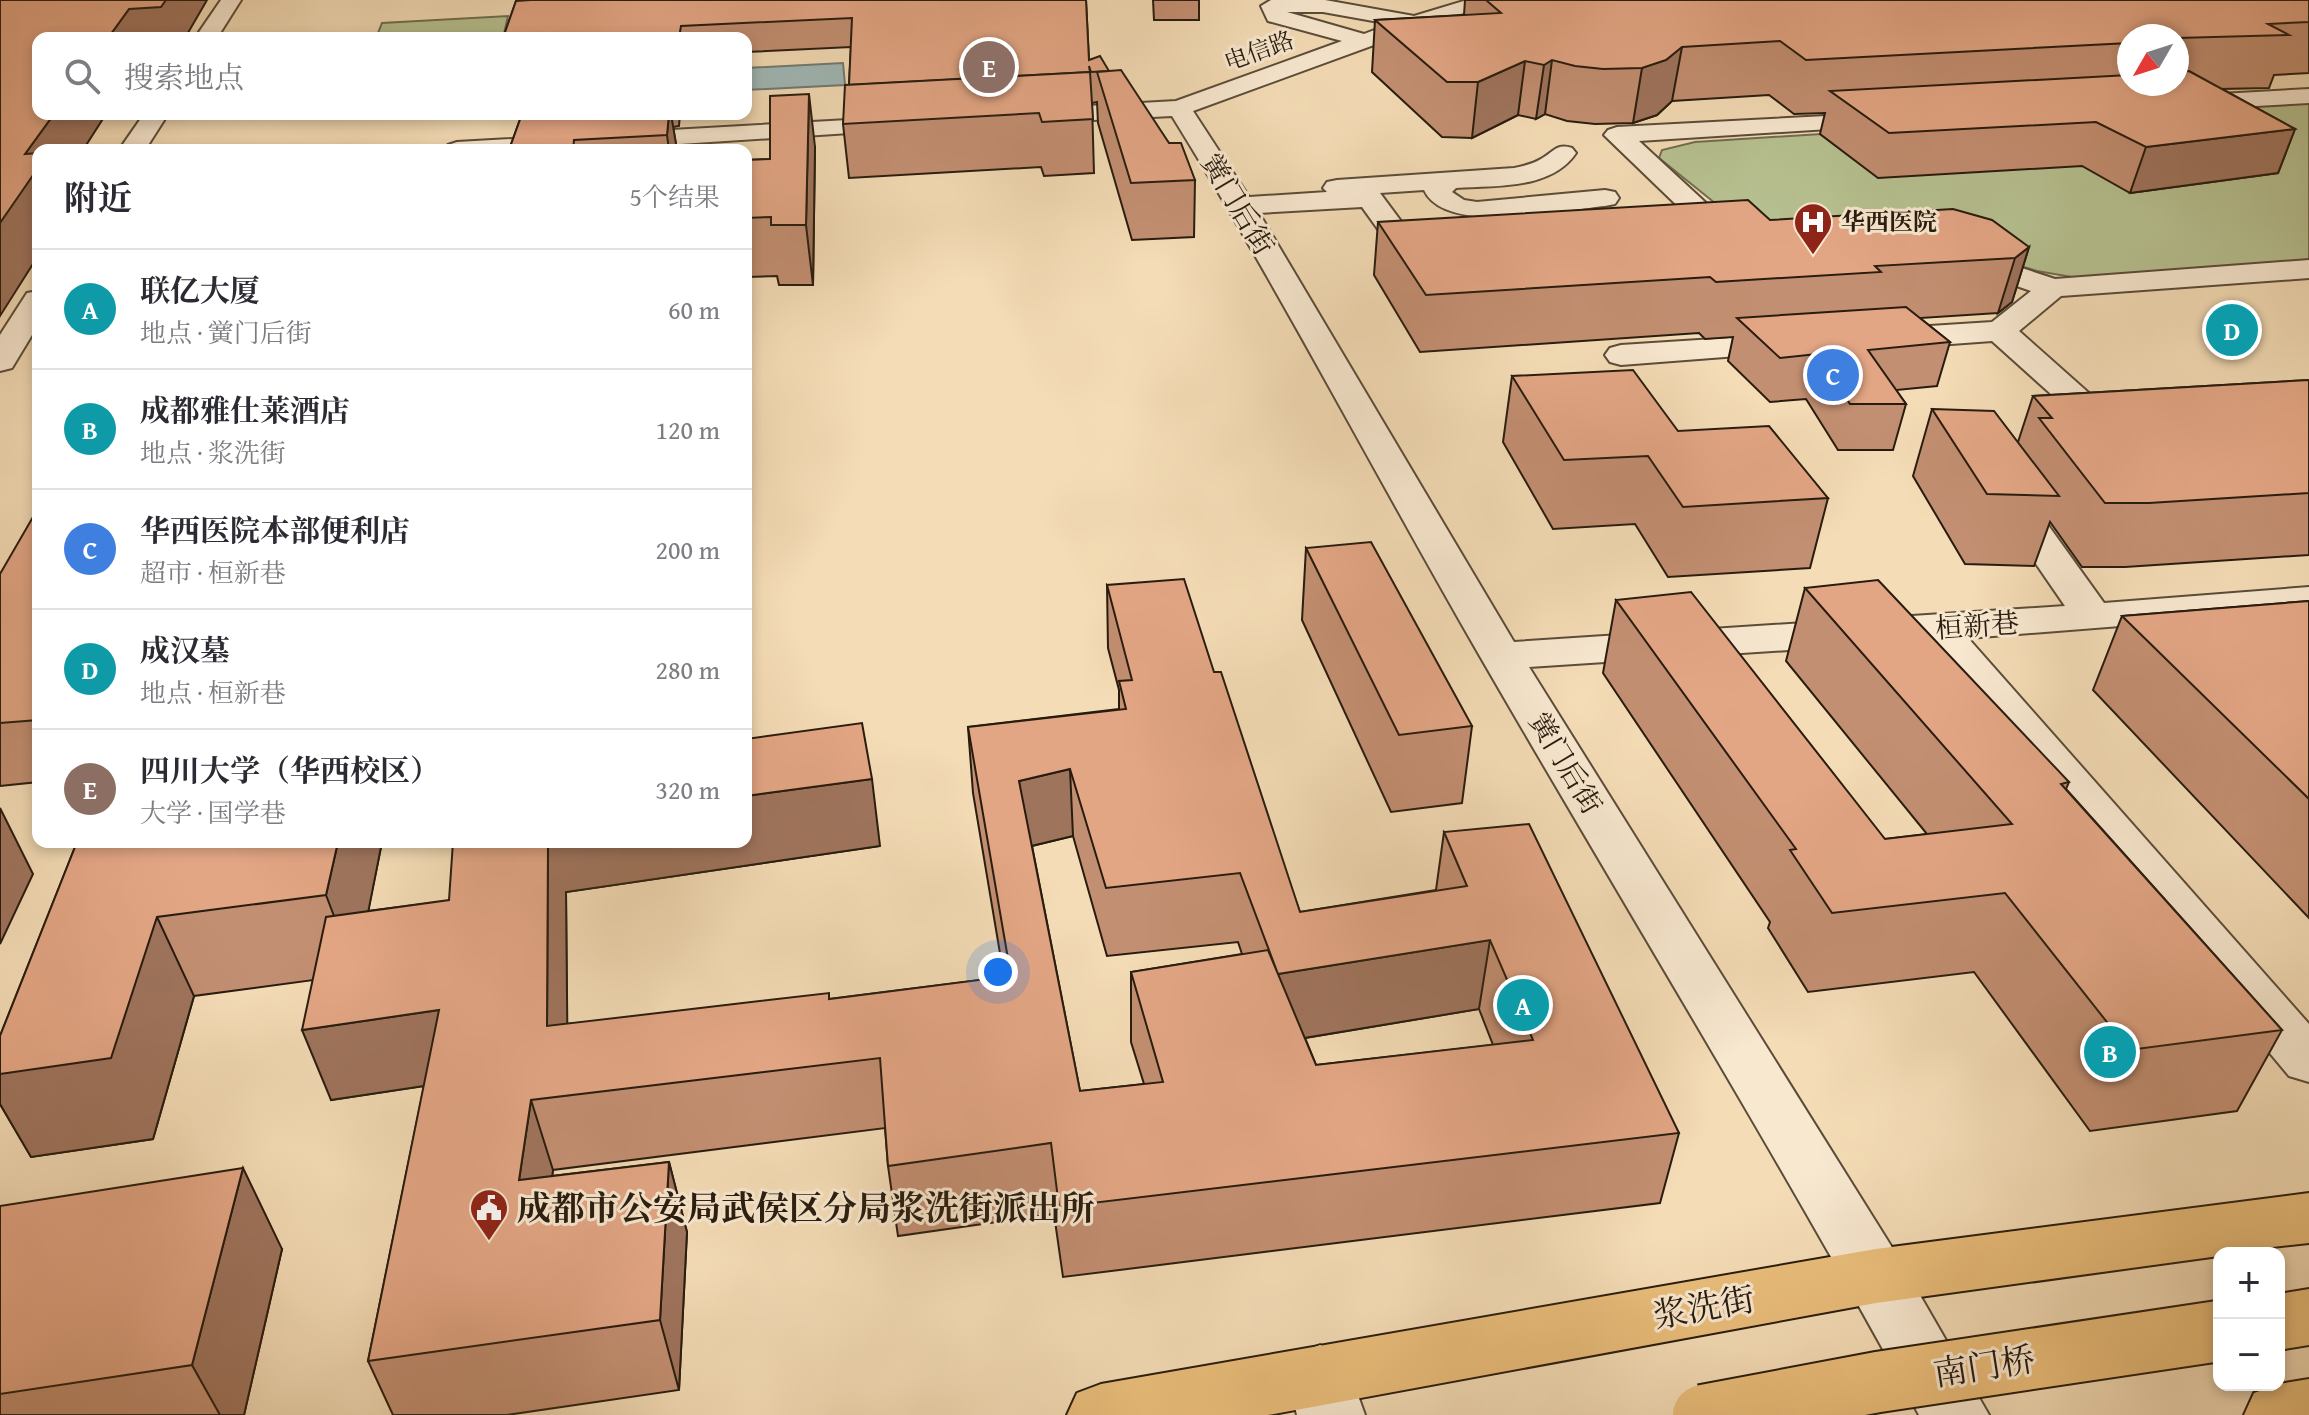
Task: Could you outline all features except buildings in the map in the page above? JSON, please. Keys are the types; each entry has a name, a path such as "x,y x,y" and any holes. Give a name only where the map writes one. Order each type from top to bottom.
{"main road":[{"name":"浆洗街","path":"1101,1415 1326,1395 1876,1276 2309,1218"},
{"path":"2285,1321 2309,1317"},
{"name":"南门桥","path":"1703,1415 1878,1382 2213,1332"},
{"path":"2278,1415 2309,1410"}],"street":[{"path":"210,32 231,0"},
{"name":"电信路","path":"1005,118 1179,108 1415,22 1446,5 1495,0"},
{"path":"1365,41 1276,16 1273,3 1323,3 1415,22"},
{"path":"2152,105 2309,96"},
{"name":"黉门后街","path":"1179,108 1237,200 1501,656 1876,1276 1955,1415"},
{"path":"1766,236 1726,237 1617,135 1900,119"},
{"path":"136,144 152,120"},
{"path":"558,144 926,122"},
{"path":"1237,200 1514,176 1542,170 1558,161 1563,153"},
{"path":"1237,200 1370,198 1395,233 1614,208 1477,210 1456,207 1437,191 1445,184 1460,180"},
{"path":"1670,215 1701,213"},
{"path":"1936,252 1978,261 2053,288 2309,269"},
{"path":"1621,355 2000,331 2053,288"},
{"path":"0,361 21,314"},
{"path":"2000,331 2083,405 2159,403"},
{"path":"1990,470 2093,616"},
{"name":"桓新巷","path":"1501,656 1937,628 2309,599"},
{"path":"1937,628 2309,1061"}],"green space":[{"path":"508,16 504,32 378,32 382,23"},
{"path":"2309,103 2309,263 2095,281 2037,271 1987,256 1741,224 1659,158 1662,150 1695,142"}],"water":[{"path":"843,63 845,85 752,90 752,68"}],"place":[{"name":"四川大学（华西校区）","path":"989,67"},
{"name":"华西医院","path":"1813,256"},
{"name":"成汉墓","path":"2232,330"},
{"name":"华西医院本部便利店","path":"1833,375"},
{"name":"联亿大厦","path":"1523,1005"},
{"name":"成都雅仕莱酒店","path":"2110,1052"},
{"name":"成都市公安局武侯区分局浆洗街派出所","path":"489,1242"}]}
